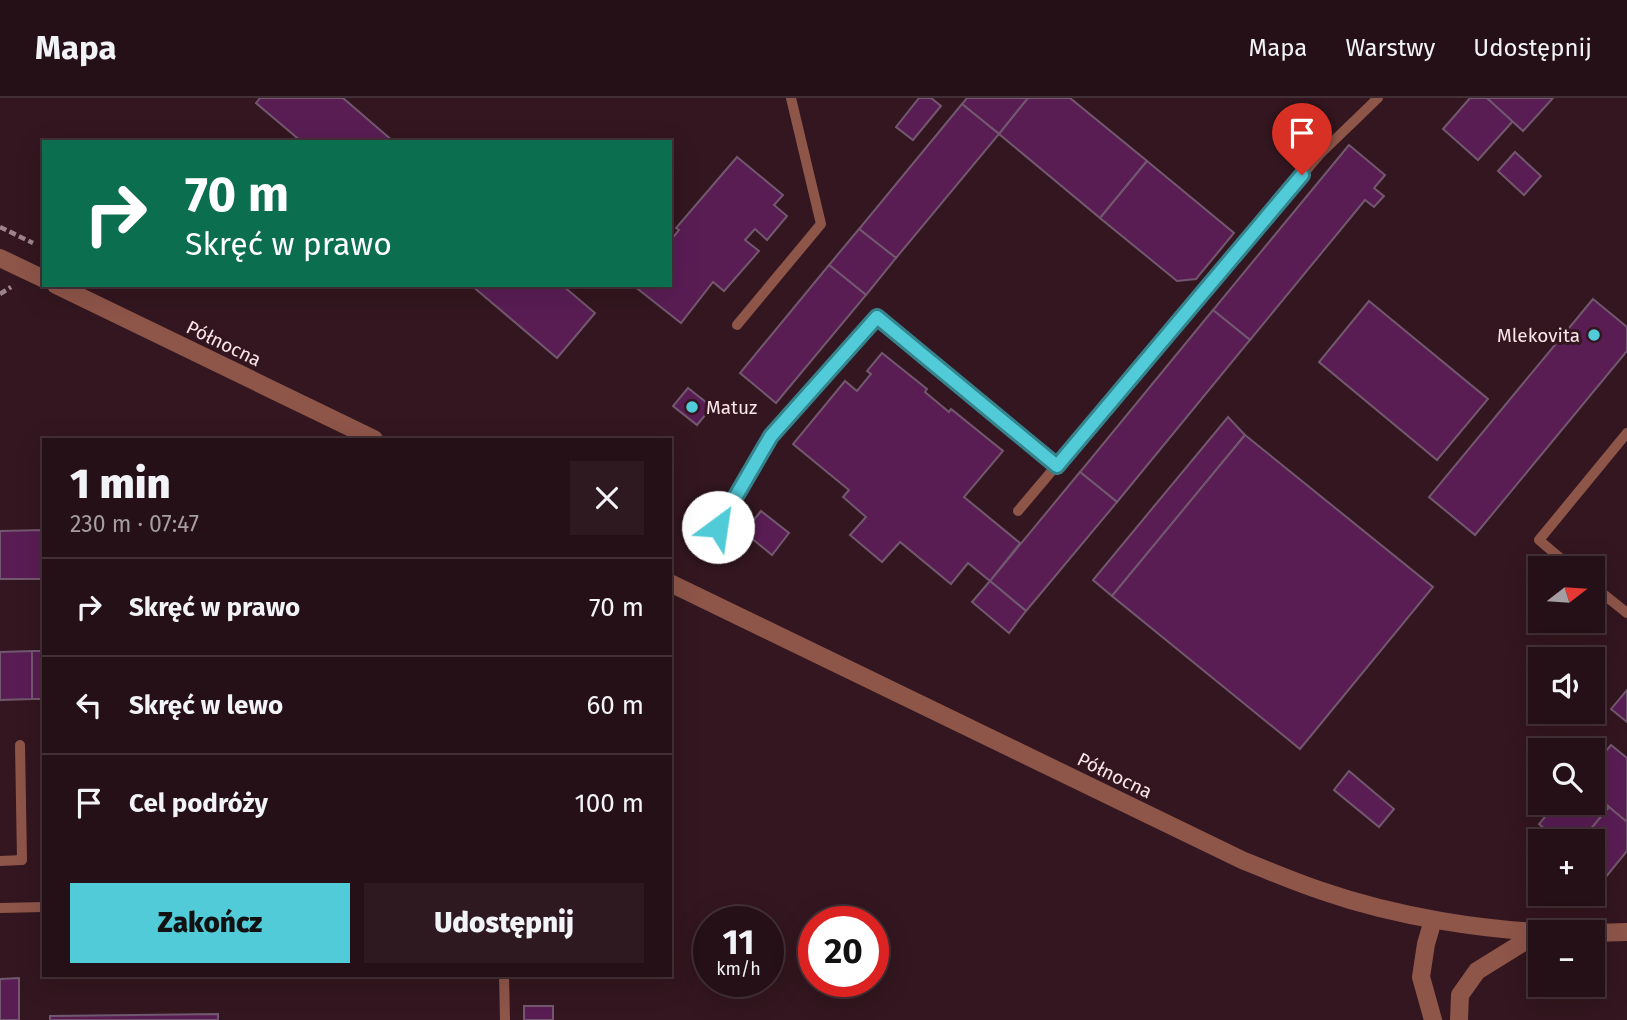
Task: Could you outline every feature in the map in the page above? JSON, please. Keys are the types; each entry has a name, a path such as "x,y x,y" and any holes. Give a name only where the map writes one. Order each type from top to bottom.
{"street":[{"path":"1,259 42,278"},
{"name":"Północna","path":"60,287 372,438"},
{"name":"Północna","path":"672,584 1242,860 1323,892 1433,920 1528,931"},
{"path":"1433,920 1421,977 1433,1020"},
{"path":"1605,933 1627,932"},
{"path":"1459,1020 1460,995 1477,971 1528,939"}],"lane":[{"path":"737,325 821,224 791,98"},
{"path":"1018,512 1320,154 1378,98"},
{"path":"718,527 771,436 877,317 1057,466"},
{"path":"1558,556 1539,540 1627,433"},
{"path":"1605,595 1627,613"},
{"path":"0,860 22,860 20,745"},
{"path":"0,908 42,907"},
{"path":"504,977 505,1020"}],"path":[{"path":"0,227 33,243"},
{"path":"0,294 11,287"}],"building":[{"path":"260,98 343,98 392,140 300,140 256,103"},
{"path":"919,98 931,98 941,106 913,140 896,127"},
{"path":"967,98 1028,98 999,134 962,104"},
{"path":"1028,98 1070,98 1147,161 1100,218 999,134"},
{"path":"1470,98 1487,98 1513,121 1478,160 1443,129"},
{"path":"1487,98 1553,98 1523,131"},
{"path":"962,104 999,134 896,258 859,229"},
{"path":"1349,145 1385,175 1374,188 1384,196 1374,207 1365,200 1250,340 1213,310"},
{"path":"1515,152 1541,176 1524,195 1498,171"},
{"path":"737,157 783,195 774,205 787,216 767,240 755,229 745,240 759,251 724,291 713,282 681,323 635,287 672,287 672,239 679,230 676,228"},
{"path":"1147,161 1234,233 1196,279 1177,281 1100,218"},
{"path":"859,229 896,258 866,295 829,265"},
{"path":"829,265 866,295 776,403 740,373"},
{"path":"473,287 564,287 595,313 557,358"},
{"path":"1593,299 1627,327 1627,351 1475,535 1429,497"},
{"path":"1369,301 1488,399 1437,460 1319,362"},
{"path":"1213,310 1250,340 1117,502 1080,472"},
{"path":"882,353 927,389 925,392 949,412 951,409 1003,451 964,497 1020,543 990,581 968,563 951,584 900,542 882,562 850,535 866,517 843,497 849,490 793,444 845,381 857,391 871,374 867,371"},
{"path":"688,388 712,407 697,425 673,406"},
{"path":"1228,417 1245,435 1112,596 1093,580"},
{"path":"1245,435 1433,587 1300,749 1112,596"},
{"path":"1080,472 1117,502 1026,611 990,581"},
{"path":"761,511 789,533 772,555 744,532"},
{"path":"42,530 42,579 0,579 0,531"},
{"path":"990,581 1026,611 1009,633 972,602"},
{"path":"32,651 42,651 42,699 32,699"},
{"path":"32,651 32,699 0,700 0,652"},
{"path":"1627,690 1627,722 1611,709"},
{"path":"1611,745 1627,758 1627,822 1605,804 1605,752"},
{"path":"1349,771 1394,809 1379,827 1334,790"},
{"path":"1609,807 1627,822 1627,851 1605,878 1605,829 1591,829"},
{"path":"1546,815 1602,815 1591,829 1545,829 1539,824"},
{"path":"19,978 19,1020 0,1020 0,979"},
{"path":"524,1006 553,1006 553,1020 524,1020"},
{"path":"218,1014 218,1020 50,1020 50,1016"}],"place":[{"name":"Mlekovita","path":"1594,335"},
{"name":"Matuz","path":"692,407"}],"route":[{"path":"718,527 771,436 877,317 1057,466 1302,175"}]}
